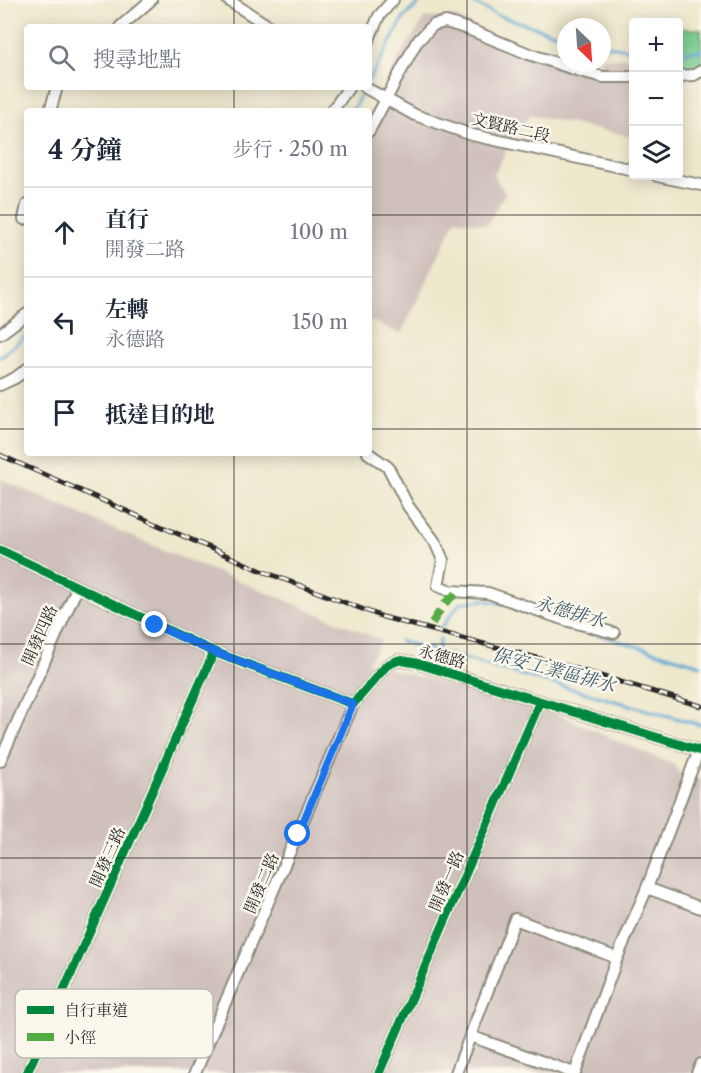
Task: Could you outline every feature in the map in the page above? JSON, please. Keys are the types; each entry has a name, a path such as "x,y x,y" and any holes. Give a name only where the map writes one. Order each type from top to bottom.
{"street":[{"path":"123,24 151,0"},
{"path":"228,0 265,24"},
{"path":"372,32 379,16 393,0"},
{"path":"372,126 416,43 432,25 446,22 580,71 603,77 629,77"},
{"path":"683,76 694,75 701,71"},
{"path":"51,108 56,90"},
{"path":"334,108 346,90"},
{"name":"文賢路二段","path":"369,90 415,115 471,135 629,169"},
{"path":"677,180 701,185"},
{"path":"0,334 24,316"},
{"path":"0,385 24,371"},
{"path":"372,456 388,467 408,506 435,542 443,560 438,586 451,591 488,593 565,620 614,633"},
{"path":"0,550 214,652 353,704"},
{"name":"開發四路","path":"0,761 77,588"},
{"name":"開發三路","path":"64,989 214,652"},
{"name":"永德路","path":"353,704 387,665 399,660 416,663 700,750"},
{"name":"開發一路","path":"379,1073 540,702"},
{"name":"開發二路","path":"213,1031 353,704"},
{"path":"470,1036 574,1073 700,750"},
{"path":"647,888 701,908"},
{"path":"456,1073 515,919 617,958"},
{"name":"開發三路","path":"27,1073 34,1058"},
{"name":"開發二路","path":"195,1073 201,1058"},
{"path":"697,1073 701,1064"}],"shaded area":[{"path":"456,17 498,39 548,54 557,54 557,72 611,72 611,58 629,58 629,136 530,115 512,138 494,175 505,193 487,225 456,219 401,334 372,321 372,111 399,57 425,18"},
{"path":"0,479 156,547 382,640 368,663 560,715 675,765 686,785 701,777 701,1073 0,1073"}],"green space":[{"path":"683,29 701,29 701,70 683,66"}],"waterway":[{"path":"372,75 405,16 423,0"},
{"path":"467,0 497,15 557,34"},
{"path":"611,46 629,49"},
{"path":"683,52 701,50"},
{"path":"354,108 363,90"},
{"path":"0,357 24,337"},
{"name":"永德排水","path":"442,627 460,603 482,600 505,604"},
{"name":"永德排水","path":"582,630 701,665"},
{"name":"永德排水","path":"437,652 440,639"},
{"name":"保安工業區排水","path":"400,641 701,725"}],"railway":[{"path":"0,455 262,571 383,617 567,666 701,706"}],"marked path":[{"path":"432,623 445,603 459,591"}],"cycle path":[{"path":"0,550 214,652 353,704 387,665 399,660 416,663 701,751"},
{"path":"64,989 214,652"},
{"path":"379,1073 540,702"},
{"path":"27,1073 34,1058"}],"route":[{"path":"155,625 214,652 353,704 298,834"}]}
